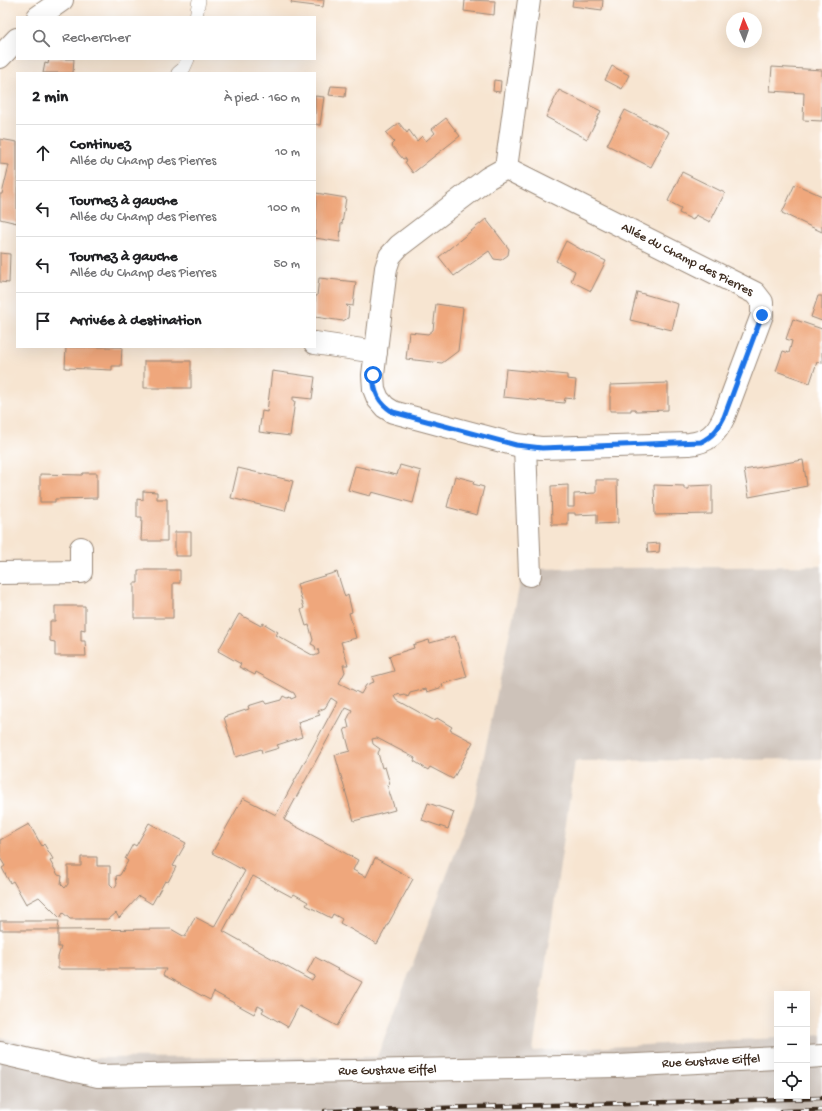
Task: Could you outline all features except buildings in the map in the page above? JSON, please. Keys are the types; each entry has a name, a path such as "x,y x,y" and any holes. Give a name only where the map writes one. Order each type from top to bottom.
{"street":[{"path":"39,16 62,0"},
{"path":"506,168 529,0"},
{"path":"0,57 16,40"},
{"name":"Allée du Champ des Pierres","path":"506,168 755,293 762,302 762,315 724,417 718,429 711,437 701,442 689,444 525,447 393,412 385,407 378,399 374,389 373,375 386,268 390,256 399,246 443,212 488,178 506,168"},
{"path":"316,343 376,352"},
{"path":"525,447 530,575"},
{"path":"0,573 81,572 81,548"},
{"name":"Rue Gustave Eiffel","path":"0,1053 98,1076 617,1066 774,1058"},
{"path":"810,1057 822,1056"}],"lane":[{"path":"196,16 199,0"},
{"path":"179,72 184,68 188,60"}],"shaded area":[{"path":"822,566 822,759 575,761 533,1051 774,1038 774,1099 810,1099 810,1036 822,1035 822,1111 0,1111 0,1037 76,1058 377,1057 474,804 523,569"}],"railway":[{"path":"325,1111 822,1098"},
{"path":"782,1111 822,1110"}],"route":[{"path":"373,375 374,389 378,399 385,407 393,412 405,417 525,447 542,448 689,444 701,442 711,437 718,429 724,417 762,315"}]}
